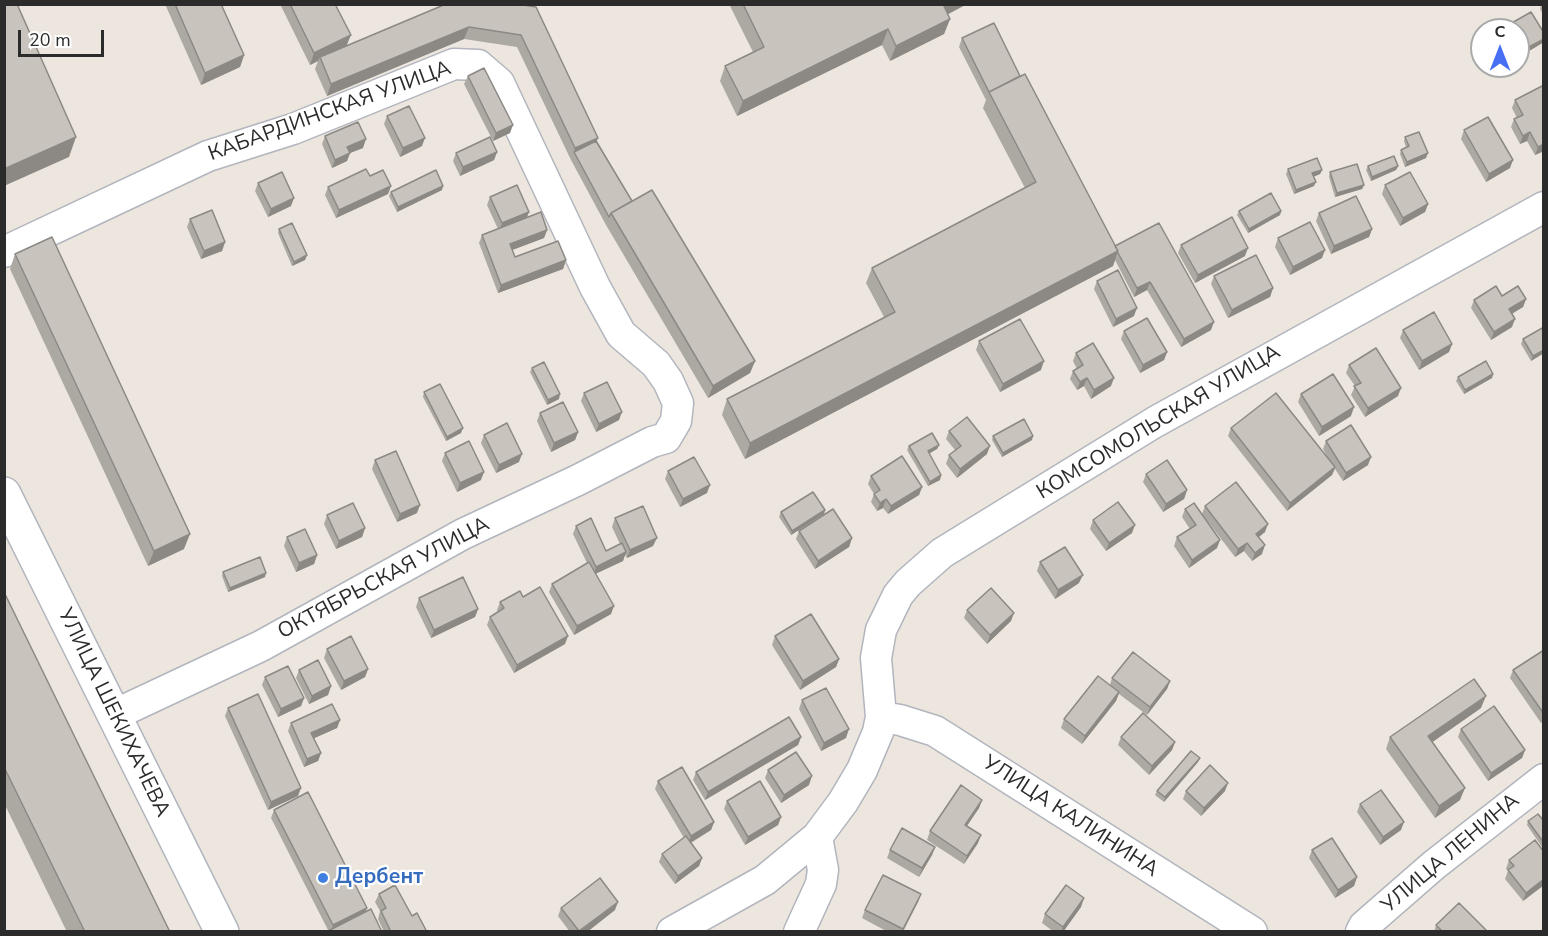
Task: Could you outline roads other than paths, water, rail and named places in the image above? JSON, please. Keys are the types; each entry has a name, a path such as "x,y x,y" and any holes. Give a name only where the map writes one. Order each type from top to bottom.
{"street":[{"name":"КАБАРДИНСКАЯ УЛИЦА","path":"4,252 208,156 293,129 454,64 478,65 499,83 595,287 621,334 656,364 668,381 678,403 676,421 666,438 652,442"},
{"name":"КОМСОМОЛЬСКАЯ УЛИЦА","path":"881,717 876,657 881,630 898,595 942,553 1155,422 1544,207"},
{"name":"ОКТЯБРЬСКАЯ УЛИЦА","path":"114,715 261,646 463,534 652,442"},
{"name":"УЛИЦА ШЕКИХАЧЕВА","path":"4,494 222,932"},
{"path":"672,932 765,880 817,837 843,802 862,770 878,732 881,717"},
{"name":"УЛИЦА КАЛИНИНА","path":"881,717 935,730 1252,932"},
{"name":"УЛИЦА ЛЕНИНА","path":"1361,932 1364,926 1434,865 1544,779"},
{"path":"799,932 821,884 822,870 817,837"}],"place":[{"name":"Дербент","path":"323,878"}]}
